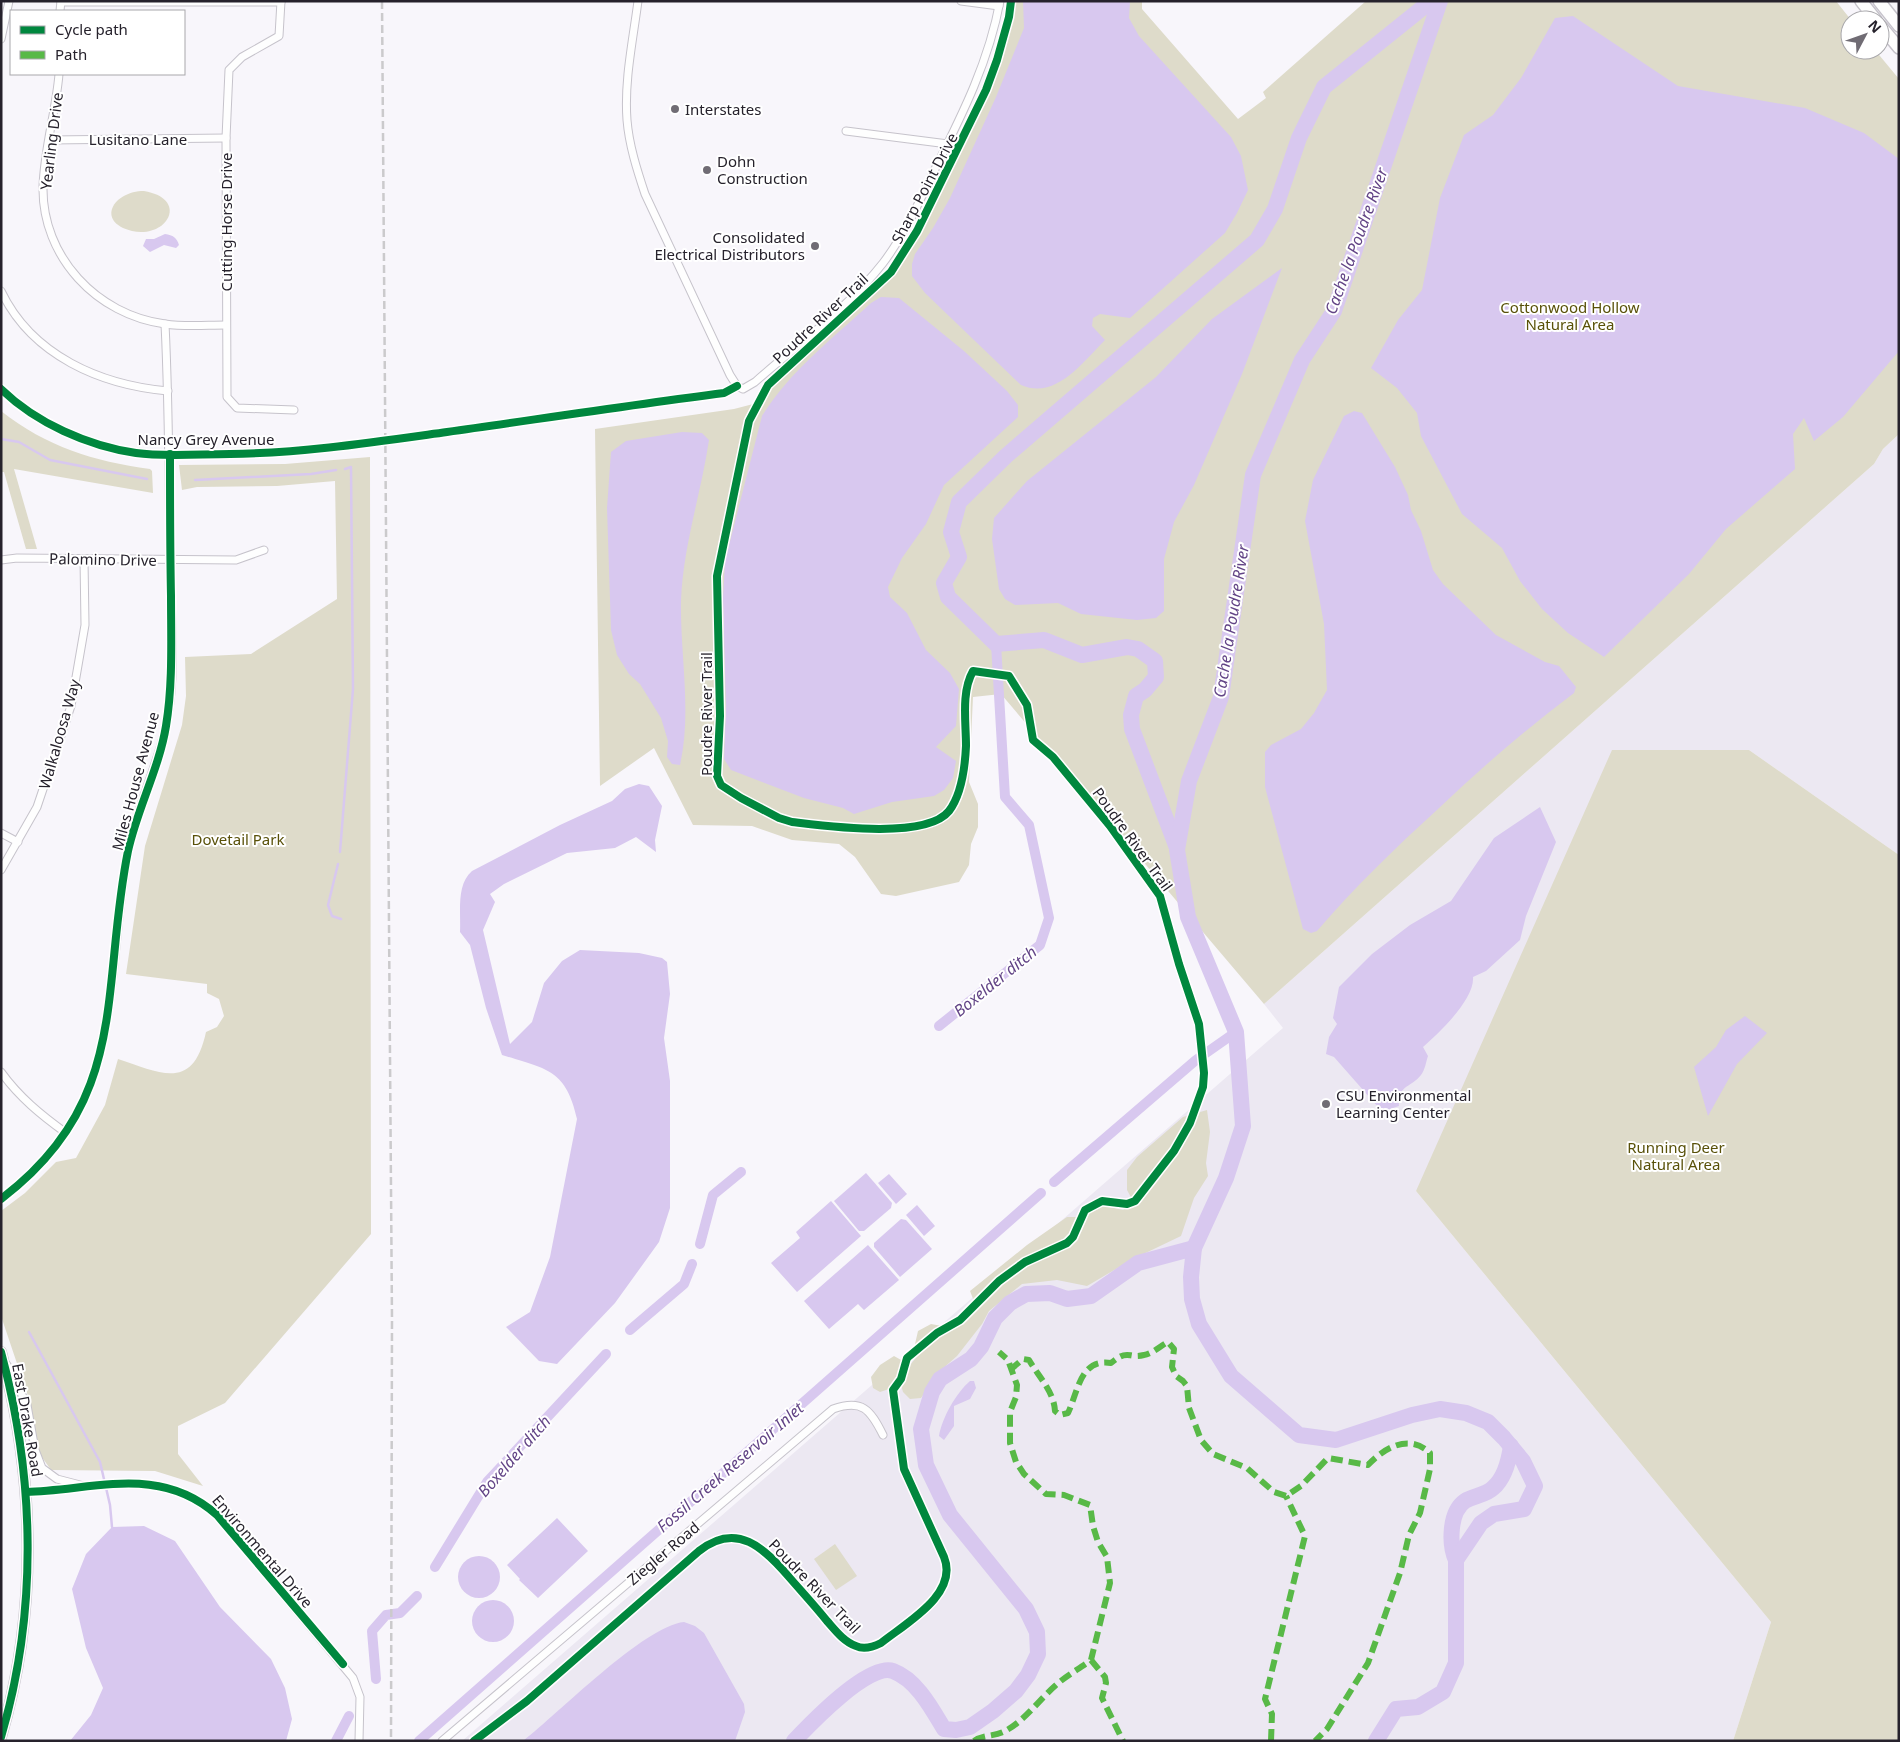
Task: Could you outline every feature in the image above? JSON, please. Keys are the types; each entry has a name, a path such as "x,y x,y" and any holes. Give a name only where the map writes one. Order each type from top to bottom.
{"main road":[{"path":"1879,1 1899,26"},
{"path":"1890,37 1899,48"},
{"name":"East Drake Road","path":"2,1355 16,1417 26,1492"},
{"path":"1,1737 20,1656 25,1617 28,1545 26,1492"}],"street":[{"path":"1,39 9,1"},
{"path":"61,2 281,1"},
{"name":"Cutting Horse Drive","path":"281,1 278,36 242,58 229,70 226,138 227,397 237,408 294,410"},
{"path":"638,1 626,101 627,121 637,169 646,194 730,375 737,386"},
{"path":"961,1 999,4"},
{"name":"Sharp Point Drive","path":"338,448 724,393 737,386 743,388 755,382 850,300 883,263 909,222 979,77 994,34 999,4"},
{"name":"Yearling Drive","path":"59,75 43,187 46,215 51,234 66,264 88,290 113,308 164,324 226,325"},
{"path":"846,131 948,144"},
{"name":"Lusitano Lane","path":"50,140 226,138"},
{"path":"1,291 30,332 59,358 92,374 126,385 168,391"},
{"name":"Miles House Avenue","path":"1,1199 38,1168 66,1132 86,1097 99,1062 109,1006 128,852 166,728 171,671 170,454 164,324"},
{"name":"Nancy Grey Avenue","path":"1,389 40,418 80,438 112,449 138,454 271,453 338,448"},
{"name":"Palomino Drive","path":"1,560 17,558 236,560 264,550"},
{"name":"Walkaloosa Way","path":"1,870 37,808 71,706 85,625 84,559"},
{"path":"1,833 18,842"},
{"path":"1,1072 21,1097 35,1110 66,1132"},
{"name":"Environmental Drive","path":"2,1355 27,1405 35,1450 42,1468 57,1479 87,1487"},
{"name":"Ziegler Road","path":"442,1741 832,1408 857,1404 874,1417 883,1434"},
{"name":"Environmental Drive","path":"26,1492 152,1483 168,1486 202,1501 217,1514 353,1678 360,1698 359,1741"}],"shaded area":[{"path":"1023,1 1130,1 1129,18 1139,36 1231,137 1241,156 1248,190 1225,233 1130,318 1100,314 1093,318 1092,326 1105,340 1068,377 1046,388 1021,385 925,293 912,276 912,264 915,254 950,198 996,97 1024,28"},
{"path":"1573,16 1678,86 1805,108 1864,133 1899,159 1899,351 1843,417 1814,441 1804,418 1793,434 1795,469 1726,529 1689,574 1604,657 1568,633 1542,609 1520,581 1502,548 1462,514 1421,436 1417,413 1397,388 1371,368 1398,320 1422,290 1440,198 1464,135 1493,115 1521,78 1555,18"},
{"path":"165,234 176,239 179,245 176,248 164,245 150,252 143,246 146,239 154,239"},
{"path":"1282,268 1242,374 1194,485 1174,522 1164,559 1164,611 1156,618 1137,620 1081,614 1058,603 1015,605 1005,599 999,589 992,539 994,518 1027,481 1156,377 1212,319"},
{"path":"881,297 899,298 964,351 1007,391 1018,405 1018,417 944,485 926,524 902,558 888,587 890,597 907,613 926,650 950,673 959,689 956,726 936,747 956,761 953,778 944,790 934,796 892,802 854,814 843,808 804,798 731,770 724,759 726,708 723,598 725,561 762,416 785,384 799,370 871,303"},
{"path":"1354,411 1362,413 1395,467 1408,495 1411,510 1421,531 1433,570 1443,584 1496,635 1545,662 1559,666 1576,687 1574,693 1487,764 1406,838 1317,931 1311,933 1303,929 1265,787 1265,752 1271,745 1301,729 1314,713 1327,690 1324,624 1305,521 1313,480 1344,416"},
{"path":"682,432 702,433 709,440 682,581 681,621 685,683 685,725 680,765 672,764 667,757 668,741 661,718 640,684 629,674 617,655 611,630 607,508 611,452 626,441"},
{"name":"CSU Environmental Learning Center","path":"1899,434 1899,855 1749,750 1416,1191 1771,1622 1733,1741 462,1741 1283,1028 1264,1004 1874,464 1883,449"},
{"path":"639,784 649,786 662,806 655,840 656,852 636,837 615,848 567,853 504,884 490,894 495,902 483,930 510,1044 532,1022 544,983 562,961 580,950 639,953 662,958 667,962 670,994 664,1038 670,1081 670,1208 659,1242 615,1303 557,1364 539,1361 506,1327 530,1312 550,1257 577,1119 567,1090 560,1080 542,1068 502,1055 486,1008 470,945 460,932 461,891 472,871 560,825 612,801 625,789"},
{"path":"1540,807 1556,842 1526,916 1520,940 1486,971 1473,977 1468,995 1455,1015 1423,1047 1428,1056 1422,1073 1402,1090 1399,1106 1384,1111 1378,1107 1334,1057 1326,1054 1329,1037 1337,1024 1333,1018 1339,987 1372,954 1410,925 1451,901 1494,838"},
{"path":"1745,1016 1767,1033 1737,1064 1708,1116 1694,1067 1716,1047 1726,1030"},
{"path":"866,1173 892,1203 891,1208 864,1231 859,1231 834,1201"},
{"path":"889,1174 907,1194 896,1204 878,1183"},
{"path":"831,1201 861,1236 797,1292 771,1263 800,1238 796,1232"},
{"path":"917,1205 935,1226 924,1236 906,1215"},
{"path":"901,1219 906,1220 932,1249 900,1277 874,1247 874,1243"},
{"path":"868,1245 899,1280 864,1310 858,1304 829,1329 804,1301"},
{"path":"970,1381 974,1381 976,1388 970,1399 954,1406 954,1426 944,1440 939,1436 946,1414 960,1392"},
{"path":"557,1518 588,1551 538,1598 519,1580 507,1565"},
{"path":"144,1526 175,1541 220,1607 271,1659 285,1688 292,1719 286,1741 70,1741 91,1715 103,1688 86,1648 72,1589 86,1554 112,1527"},
{"path":"475,1556 483,1556 494,1562 500,1577 494,1592 483,1598 475,1598 464,1592 458,1581 458,1573 464,1562"},
{"path":"493,1600 508,1606 514,1621 508,1636 493,1642 478,1636 472,1621 478,1606"},
{"path":"684,1622 695,1626 704,1633 744,1704 745,1712 735,1741 523,1741 625,1654 647,1638 667,1627"}],"green space":[{"name":"Cottonwood Hollow Natural Area","path":"1011,1 1142,1 1142,9 1238,119 1266,98 1263,92 1366,1 1836,1 1843,10 1840,10 1840,60 1883,60 1899,79 1899,434 1883,449 1874,464 1264,1004 1001,694 973,697 969,782 978,804 978,827 971,844 969,865 959,882 896,896 881,894 855,857 839,844 792,840 752,826 693,825 654,748 600,786 595,429 734,409 757,403 768,385 891,272 917,231 986,90 1009,19"},
{"path":"144,191 158,195 166,202 170,209 168,217 163,224 155,229 144,232 132,231 121,227 114,221 111,214 117,201 133,192"},
{"path":"1,411 18,424 53,443 90,457 150,469 152,471 153,493 14,469 37,549 26,549 4,472 1,472"},
{"name":"Dovetail Park","path":"370,457 371,1234 225,1403 178,1426 178,1454 203,1486 155,1471 51,1470 39,1453 30,1402 1,1316 1,1211 25,1193 56,1162 76,1158 105,1105 118,1059 161,1072 173,1073 184,1071 193,1064 200,1051 206,1032 217,1027 224,1016 219,999 207,993 207,984 126,974 145,846 182,725 186,696 185,657 251,654 337,599 335,481 277,486 197,487 182,490 179,465 285,464"},
{"name":"Running Deer Natural Area","path":"1612,750 1749,750 1899,855 1899,1741 1733,1741 1771,1622 1416,1191"},
{"path":"1207,1110 1210,1132 1206,1163 1208,1176 1194,1198 1181,1236 1133,1259 1087,1286 1057,1280 1022,1284 989,1311 982,1324 957,1356 940,1371 921,1398 910,1399 903,1392 901,1385 880,1392 873,1388 871,1377 880,1365 894,1356 910,1365 920,1353 915,1344 918,1331 931,1324 953,1328 963,1322 977,1309 970,1291 1027,1245 1067,1217 1082,1217 1101,1205 1123,1210 1134,1203 1127,1190 1127,1170 1137,1157 1183,1117"},
{"path":"835,1544 857,1576 836,1590 814,1559"}],"waterway":[{"path":"1177,848 1132,729 1131,715 1136,696 1145,690 1156,677 1155,661 1138,649 1127,647 1082,655 1044,640 996,644 948,597 944,583 959,557 951,532 959,502 1006,456 1257,240 1275,209 1299,138 1324,87 1431,1"},
{"name":"Cache la Poudre River","path":"1376,1741 1396,1709 1418,1707 1443,1692 1456,1663 1456,1560 1481,1523 1494,1514 1524,1509 1535,1486 1523,1461 1504,1438 1488,1422 1466,1413 1440,1409 1412,1415 1336,1440 1299,1435 1231,1376 1199,1324 1192,1299 1191,1277 1194,1248 1226,1178 1243,1126 1236,1032 1188,917 1177,850 1189,781 1221,697 1253,475 1302,360 1334,311 1440,1"},
{"path":"1,439 19,442 50,460 147,479"},
{"path":"340,852 353,689 351,467 345,469"},
{"path":"195,480 311,474 336,470"},
{"name":"Boxelder ditch","path":"939,1026 1040,945 1049,918 1029,825 1005,797 996,644"},
{"path":"338,864 328,905 332,916 341,919"},
{"name":"Fossil Creek Reservoir Inlet","path":"1054,1182 1196,1060 1236,1032"},
{"name":"Boxelder ditch","path":"700,1244 713,1195 741,1172"},
{"name":"Fossil Creek Reservoir Inlet","path":"419,1741 1041,1193"},
{"path":"794,1741 840,1696 870,1676 883,1671 893,1671 902,1675 917,1688 944,1729 956,1730 970,1727 993,1711 1016,1691 1028,1675 1038,1654 1037,1632 1026,1609 950,1515 926,1465 921,1429 932,1392 940,1379 971,1359 981,1347 995,1318 1010,1303 1026,1294 1050,1293 1067,1299 1091,1296 1138,1263 1194,1248"},
{"name":"Boxelder ditch","path":"630,1330 684,1284 692,1264"},
{"path":"29,1332 100,1462 110,1505 112,1527"},
{"name":"Boxelder ditch","path":"435,1567 487,1482 606,1354"},
{"path":"1456,1560 1452,1546 1452,1529 1456,1513 1465,1501 1487,1492 1497,1484 1506,1468 1511,1446"},
{"name":"Boxelder ditch","path":"376,1679 372,1631 386,1615 400,1613 417,1596"},
{"name":"Boxelder ditch","path":"336,1741 349,1716"}],"railway":[{"path":"382,1 392,1320 391,1741"}],"marked path":[{"path":"1010,1370 1023,1359 1029,1360 1049,1391 1055,1411 1060,1415 1068,1413 1082,1378 1086,1371 1093,1366 1101,1363 1111,1363 1125,1355 1138,1356 1147,1354 1168,1342 1174,1349 1172,1367 1176,1376 1187,1386 1189,1408 1201,1440 1213,1454 1247,1468 1274,1492 1286,1496 1301,1486 1328,1458 1368,1465 1389,1448 1405,1444 1414,1444 1430,1453 1430,1469 1420,1513 1409,1535 1400,1573 1368,1663 1327,1729 1315,1741"},
{"path":"974,1741 982,1737 999,1734 1014,1726 1056,1685 1091,1660 1110,1583 1107,1557 1098,1542 1093,1526 1090,1505 1064,1495 1046,1494 1024,1474 1016,1462 1010,1443 1010,1412 1016,1397 1017,1385 1008,1360 999,1352"},
{"path":"1271,1741 1272,1714 1265,1699 1305,1536 1286,1496"},
{"path":"1091,1660 1105,1677 1106,1683 1102,1698 1123,1741"}],"cycle path":[{"name":"Poudre River Trail","path":"474,1741 527,1701 699,1551 713,1542 726,1538 738,1538 749,1542 770,1556 840,1635 848,1642 859,1647 869,1648 881,1643 916,1617 937,1595 944,1583 947,1570 944,1557 904,1469 893,1390 901,1379 907,1358 937,1333 960,1320 999,1281 1025,1262 1067,1243 1073,1237 1085,1210 1102,1201 1127,1204 1135,1201 1174,1151 1190,1123 1203,1087 1204,1073 1199,1024 1179,964 1160,896 1110,826 1053,757 1033,740 1027,705 1009,676 973,671 967,688 965,763 957,797 949,811 937,820 920,826 875,829 792,822 779,818 741,798 721,785 717,776 720,716 717,576 749,421 768,385 891,272 917,231 986,90 997,60 1009,17 1011,1"},
{"path":"1,389 30,412 81,439 118,450 170,455 285,452 366,443 724,393 737,386"},
{"path":"1,1199 43,1162 72,1123 91,1082 103,1040 128,851 163,742 168,710 171,678 170,454"},
{"path":"1,1352 21,1448 26,1496 28,1545 21,1641 13,1689 1,1737"},
{"path":"26,1492 126,1484 150,1485 173,1490 195,1499 217,1515 343,1664"}],"place":[{"name":"Interstates","path":"675,109"},
{"name":"Dohn Construction","path":"707,170"},
{"name":"Consolidated Electrical Distributors","path":"815,246"},
{"name":"CSU Environmental Learning Center","path":"1326,1104"}]}
